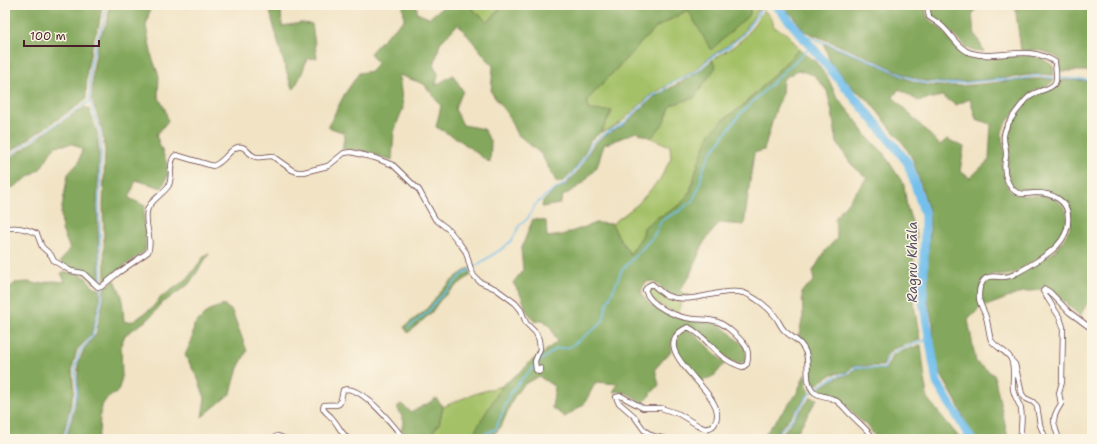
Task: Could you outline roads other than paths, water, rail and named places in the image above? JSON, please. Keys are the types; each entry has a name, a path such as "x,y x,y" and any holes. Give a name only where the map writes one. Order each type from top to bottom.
{"street":[{"path":"927,5 929,17 940,24 965,51 971,54 986,55 1035,53 1055,62 1057,76 1056,82 1032,95 1016,113 1005,129 1003,137 1006,156 1004,169 1008,184 1018,193 1047,194 1057,197 1067,210 1069,218 1068,229 1058,246 1044,256 1018,273 1008,277 993,275 987,277 981,284 979,291 979,298 986,314 992,341 1007,354 1015,364 1022,394 1025,398 1037,406 1040,425 1046,439"},
{"path":"5,229 16,227 23,228 37,234 42,246 51,255 54,261 71,271 83,273 98,287 101,287 148,252 150,246 147,213 149,206 165,192 170,183 172,158 176,156 213,166 219,164 239,146 246,149 250,155 255,157 272,156 292,170 304,172 328,166 344,153 351,152 362,154 386,161 393,165 420,190 435,218 449,230 466,252 474,276 480,282 496,289 515,303 521,310 526,323 536,334 539,340 540,349 535,361 537,368"},
{"path":"666,439 653,436 644,430 634,416 618,402 616,397 621,396 644,408 660,408 674,413 706,429 713,427 716,423 717,413 715,404 674,352 674,338 678,333 688,327 695,331 716,352 731,363 743,367 747,364 749,357 744,343 718,322 692,319 680,316 662,308 647,295 645,290 652,284 661,293 668,297 680,299 714,294 742,293 751,296 776,317 784,331 802,346 808,364 808,380 814,393 837,401 868,431 874,439"},
{"path":"1059,439 1055,429 1054,416 1061,404 1059,393 1062,382 1063,327 1060,318 1043,291 1045,289 1050,292 1069,312 1092,330"},
{"path":"1011,359 1013,389 1021,411 1021,439"},
{"path":"349,439 323,408 324,405 327,404 334,406 338,405 341,401 342,390 345,389 356,391 378,409 404,439"},
{"path":"274,439 278,436 286,439"}],"waterway":[{"path":"64,439 77,391 75,367 80,351 93,335 102,298 99,205 101,153 100,132 90,101 90,68 97,39 104,22 106,5"},
{"path":"408,328 428,312 437,300 462,275 503,248 513,239 519,226 528,218 535,205 545,196 566,183 586,155 591,144 601,136 623,124 652,96 664,91 668,85 698,71 709,59 731,45 743,35 764,5"},
{"name":"Ragnu Khāla","path":"776,5 908,163 925,215 923,301 937,383 971,439"},
{"path":"800,33 924,83 951,84 996,80 1017,80 1036,76 1054,78"},
{"path":"480,439 484,434 496,429 509,395 521,380 540,361 556,349 570,347 603,321 607,304 622,270 653,237 662,220 681,210 693,200 699,187 703,169 711,153 740,114 811,46"},
{"path":"1058,78 1092,80"},
{"path":"5,158 90,101"},
{"path":"775,439 779,432 793,418 808,396 819,386 836,376 848,373 855,367 884,369 889,355 895,351 929,339"}]}
